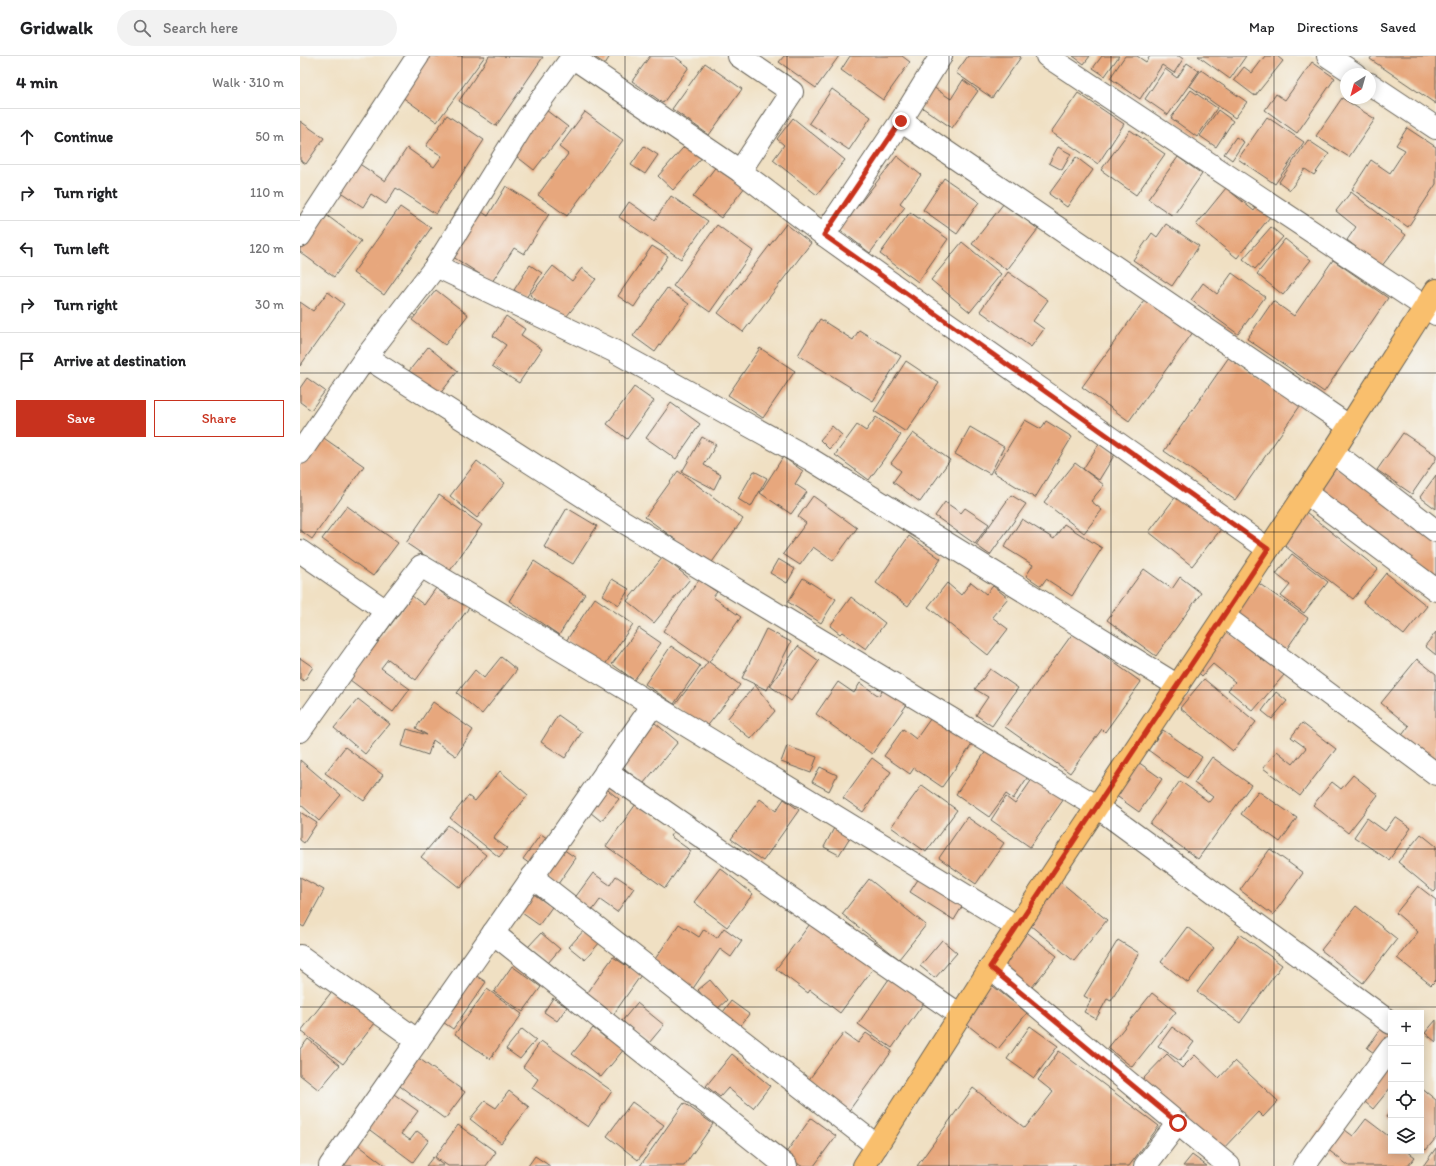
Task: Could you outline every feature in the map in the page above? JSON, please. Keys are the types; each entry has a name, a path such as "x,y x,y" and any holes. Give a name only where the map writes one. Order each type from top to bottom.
{"main road":[{"path":"864,1166 990,967 1432,303"}],"street":[{"path":"300,236 418,56"},
{"path":"300,453 366,357 436,266 526,122 573,56 740,171 824,235 1268,549"},
{"path":"739,56 792,92 740,171"},
{"path":"824,235 901,121 941,56"},
{"path":"1047,56 1432,303"},
{"path":"1328,56 1346,68"},
{"path":"1376,88 1436,128"},
{"path":"901,121 1350,427"},
{"path":"436,266 614,351 810,459 1178,686"},
{"path":"366,357 614,516 1096,806 1388,1021"},
{"path":"1333,452 1436,531"},
{"path":"1306,493 1436,590"},
{"path":"300,551 386,611"},
{"path":"300,732 386,611 421,566 1017,927"},
{"path":"1224,616 1436,774"},
{"path":"330,1166 652,705"},
{"path":"606,771 960,1015"},
{"path":"532,877 877,1146"},
{"path":"493,933 786,1166"},
{"path":"300,956 418,1041"},
{"path":"990,967 1229,1166"},
{"path":"1304,1166 1388,1052"},
{"path":"1145,1166 1178,1123"}],"building":[{"path":"424,56 485,56 437,122 398,94"},
{"path":"489,56 543,57 496,126 459,101"},
{"path":"593,56 610,56 605,64"},
{"path":"650,56 674,56 689,67 663,103 632,81"},
{"path":"784,56 839,56 816,88 779,62"},
{"path":"850,56 902,56 910,62 883,100 841,70"},
{"path":"968,56 1021,57 992,98 956,73"},
{"path":"1073,56 1090,56 1084,64"},
{"path":"1102,56 1119,56 1105,76 1093,68"},
{"path":"1125,56 1137,56 1146,62 1150,56 1179,56 1183,59 1174,73 1162,65 1140,99 1110,78"},
{"path":"1198,56 1246,56 1230,79"},
{"path":"1265,56 1277,56 1283,61 1255,96 1234,80 1244,67 1252,73"},
{"path":"1372,56 1436,56 1436,104 1370,59"},
{"path":"1312,62 1335,78 1297,133 1265,110 1276,94 1285,100"},
{"path":"705,63 742,89 709,135 672,109"},
{"path":"1187,63 1199,71 1168,115 1145,99 1165,69 1177,78"},
{"path":"1201,70 1247,102 1235,118 1190,86"},
{"path":"963,80 978,91 952,128 920,106 933,87 951,99"},
{"path":"832,89 871,117 849,150 809,123"},
{"path":"1191,90 1217,108 1197,137 1171,118"},
{"path":"1078,93 1124,124 1098,164 1051,132"},
{"path":"1340,101 1340,104 1351,104 1375,119 1349,157 1316,136"},
{"path":"542,107 568,127 534,170 511,152"},
{"path":"1218,110 1233,121 1216,147 1200,136"},
{"path":"585,112 623,140 567,216 538,195 568,154 559,147"},
{"path":"447,115 484,140 436,214 396,188 386,204 371,194 363,207 336,189 355,161 385,181 407,148 434,167 442,156 426,146"},
{"path":"1267,117 1304,142 1275,184 1238,159"},
{"path":"793,118 845,160 817,195 773,160 784,145 777,139"},
{"path":"300,121 324,138 306,164 300,160"},
{"path":"1407,128 1436,147 1436,184 1408,227 1352,189 1371,160 1390,173 1405,150 1396,145"},
{"path":"1130,130 1165,154 1136,195 1101,170"},
{"path":"1236,137 1244,142 1232,160 1224,154"},
{"path":"690,140 705,154 673,190 658,176"},
{"path":"1308,140 1329,154 1314,175 1305,169 1290,190 1279,182"},
{"path":"644,146 658,155 645,174 631,165"},
{"path":"1058,147 1071,154 1062,170 1049,163"},
{"path":"897,156 921,175 900,203 905,207 870,253 835,226 853,203 858,206"},
{"path":"1076,157 1093,170 1067,207 1049,194"},
{"path":"1178,157 1202,174 1173,216 1148,199"},
{"path":"717,165 745,187 721,218 693,197"},
{"path":"944,178 979,202 957,234 923,210"},
{"path":"506,186 549,214 524,254 514,248 492,282 450,255 479,210 488,216"},
{"path":"1226,188 1254,211 1261,201 1274,212 1237,258 1196,225"},
{"path":"1351,192 1406,235 1381,267 1347,240 1356,227 1336,211"},
{"path":"671,196 708,221 681,259 619,217 629,202 655,220"},
{"path":"1004,203 1038,229 1007,270 972,244"},
{"path":"400,207 431,228 384,295 353,273"},
{"path":"910,212 948,239 918,282 880,254"},
{"path":"325,214 361,241 334,277 300,252 300,248"},
{"path":"786,224 811,243 743,332 718,313"},
{"path":"1166,224 1199,246 1172,286 1133,260 1152,233 1157,237"},
{"path":"717,225 753,251 710,312 673,286"},
{"path":"1271,227 1283,237 1255,269 1243,259"},
{"path":"1285,239 1311,260 1283,295 1257,274"},
{"path":"962,242 1001,274 970,312 931,280"},
{"path":"652,246 668,256 634,307 618,296"},
{"path":"1333,260 1388,298 1324,392 1247,339 1273,301 1294,316"},
{"path":"530,265 542,273 526,298 514,290"},
{"path":"553,266 572,281 582,268 596,279 563,321 530,295"},
{"path":"1008,272 1048,300 1033,321 1044,329 1031,347 980,311"},
{"path":"1232,273 1265,297 1238,334 1191,300 1203,283 1217,294"},
{"path":"667,288 689,304 655,352 633,336"},
{"path":"436,290 468,315 445,345 412,320"},
{"path":"328,292 344,304 300,366 300,302 313,311"},
{"path":"1149,294 1196,328 1129,421 1082,387"},
{"path":"506,316 525,329 521,335 542,349 519,383 492,366 506,345 493,336"},
{"path":"820,319 853,340 859,330 901,356 873,401 798,355"},
{"path":"428,347 458,371 439,395 409,371"},
{"path":"760,348 795,371 763,418 728,395"},
{"path":"1229,357 1300,406 1235,500 1164,451"},
{"path":"906,361 939,383 906,432 874,411"},
{"path":"307,378 325,391 311,410 300,402 300,388"},
{"path":"634,387 654,401 627,439 607,424"},
{"path":"671,403 700,424 676,459 646,438"},
{"path":"876,417 901,435 869,480 835,455 857,425 866,431"},
{"path":"1025,420 1041,429 1046,421 1072,437 1035,498 993,472"},
{"path":"832,426 842,435 829,449 820,440"},
{"path":"970,427 1004,447 990,474 955,454"},
{"path":"913,433 950,460 920,502 893,482 901,471 891,463"},
{"path":"1403,433 1436,455 1436,459 1412,494 1377,470"},
{"path":"318,434 364,466 312,539 300,530 300,459"},
{"path":"702,437 716,445 704,465 721,475 714,489 682,472"},
{"path":"1099,444 1115,454 1099,480 1083,469"},
{"path":"783,457 803,471 795,484 807,492 791,514 760,493"},
{"path":"477,461 505,483 477,518 450,496"},
{"path":"1075,463 1104,485 1091,501 1102,510 1084,533 1044,502"},
{"path":"1333,465 1436,534 1436,578 1311,492"},
{"path":"678,471 743,519 710,565 645,517"},
{"path":"754,471 767,478 751,507 738,499"},
{"path":"1436,475 1436,509 1420,497"},
{"path":"439,495 482,525 449,572 406,543"},
{"path":"1011,495 1026,504 990,555 976,545"},
{"path":"1177,495 1221,529 1192,566 1149,532"},
{"path":"813,496 857,528 833,561 813,547 800,565 783,554 806,523 798,517"},
{"path":"945,502 961,513 965,508 989,524 975,544 935,516"},
{"path":"1297,505 1378,569 1353,599 1272,536"},
{"path":"347,506 398,543 373,576 322,539"},
{"path":"567,508 597,526 573,564 544,547"},
{"path":"1022,519 1054,539 1064,524 1102,548 1072,596 1046,579 1041,586 1026,576 1033,565 1004,547"},
{"path":"909,536 941,559 908,606 876,583"},
{"path":"1292,554 1328,582 1304,613 1281,596 1290,585 1276,574"},
{"path":"663,557 690,579 654,623 627,601"},
{"path":"778,559 795,569 787,583 770,573"},
{"path":"534,561 585,594 559,635 509,601"},
{"path":"1144,569 1172,589 1180,577 1201,593 1156,656 1107,620"},
{"path":"1386,573 1427,606 1404,635 1363,602"},
{"path":"803,578 836,599 821,623 788,602"},
{"path":"612,579 629,589 619,605 603,595"},
{"path":"699,580 717,592 713,597 741,617 709,662 740,685 705,729 675,705 708,662 663,631"},
{"path":"1254,580 1308,618 1284,653 1230,615"},
{"path":"971,582 986,594 993,586 1008,598 992,617 1008,629 988,655 928,607 947,583 961,595"},
{"path":"436,588 450,599 454,593 471,605 416,680 388,659 381,668 410,689 393,712 350,680 412,596 424,605"},
{"path":"851,597 885,623 866,649 842,632 840,634 830,626"},
{"path":"595,598 633,624 604,666 566,641"},
{"path":"1223,627 1265,662 1267,660 1284,675 1253,711 1228,690 1235,682 1213,664 1202,676 1190,665"},
{"path":"639,628 661,643 634,680 612,664"},
{"path":"766,629 791,642 767,690 742,678"},
{"path":"1436,632 1436,655 1425,646"},
{"path":"1073,633 1141,682 1105,732 1102,729 1070,773 1005,727"},
{"path":"671,646 700,666 674,704 645,684"},
{"path":"798,646 819,661 791,701 770,686"},
{"path":"501,657 517,670 482,714 457,693 475,670 484,678"},
{"path":"300,658 313,667 304,681 300,678"},
{"path":"1417,659 1436,674 1436,767 1397,742 1409,726 1381,703"},
{"path":"990,669 1018,688 992,726 976,715 988,697 975,689"},
{"path":"1204,679 1256,722 1233,751 1180,708"},
{"path":"838,682 854,693 860,683 879,696 885,687 908,703 872,754 816,714"},
{"path":"755,685 775,711 751,739 727,719"},
{"path":"1276,692 1287,701 1272,719 1262,711"},
{"path":"358,699 390,724 365,754 334,728"},
{"path":"433,702 473,730 456,756 433,740 428,755 402,746 407,729 427,735 416,728"},
{"path":"558,715 582,732 565,758 541,742"},
{"path":"933,715 973,743 942,787 914,768 910,774 884,756 903,729 916,739"},
{"path":"655,723 678,742 643,784 612,758"},
{"path":"1302,723 1336,749 1300,796 1263,768 1277,751 1293,764 1306,748 1291,737"},
{"path":"1163,730 1202,757 1187,778 1148,750"},
{"path":"787,746 817,757 811,773 781,762"},
{"path":"345,747 383,775 364,801 325,773"},
{"path":"989,747 1029,775 1013,799 1006,794 989,817 956,794"},
{"path":"1131,757 1162,779 1139,812 1108,790"},
{"path":"1212,757 1251,785 1198,859 1150,824 1180,781 1209,802 1213,797 1194,783"},
{"path":"872,758 891,772 863,812 843,798"},
{"path":"300,760 341,795 319,821 300,804"},
{"path":"820,767 837,775 829,791 812,782"},
{"path":"500,771 528,795 493,838 507,848 499,857 450,818 468,796 475,801"},
{"path":"1035,775 1066,796 1030,847 991,820 1006,797 1015,804"},
{"path":"1353,775 1378,795 1348,833 1313,805 1332,782 1341,789"},
{"path":"598,782 619,799 601,821 580,804"},
{"path":"922,785 957,810 926,852 891,827"},
{"path":"1258,791 1297,818 1280,842 1241,814"},
{"path":"760,799 776,811 784,799 799,810 763,861 731,839"},
{"path":"636,804 674,831 670,836 691,851 665,888 606,846"},
{"path":"300,812 317,823 304,843 300,840"},
{"path":"967,817 1004,843 976,884 939,858"},
{"path":"1395,817 1411,828 1389,860 1354,837 1367,818 1385,831"},
{"path":"448,825 486,855 460,888 421,857"},
{"path":"834,828 850,837 839,855 824,847"},
{"path":"541,834 576,858 558,884 523,859"},
{"path":"1421,834 1436,846 1436,890 1434,892 1398,862"},
{"path":"1270,849 1303,873 1273,915 1240,890"},
{"path":"926,867 969,895 954,920 910,892"},
{"path":"720,868 753,894 727,927 694,902"},
{"path":"1047,871 1107,920 1074,961 1014,912"},
{"path":"593,873 610,885 616,876 634,888 617,912 600,900 592,911 574,899"},
{"path":"300,877 324,890 304,927 300,925"},
{"path":"869,879 926,925 899,959 842,914"},
{"path":"1418,886 1436,900 1436,980 1431,985 1397,958 1418,932 1396,913"},
{"path":"528,890 552,907 539,925 515,908"},
{"path":"1356,906 1397,939 1363,983 1321,950"},
{"path":"813,920 875,966 840,1013 810,990 808,993 776,969"},
{"path":"679,924 699,937 704,929 717,938 724,928 742,941 731,957 720,949 692,990 653,962"},
{"path":"1019,926 1057,956 1028,992 990,962"},
{"path":"1187,927 1214,948 1188,983 1161,962"},
{"path":"585,929 600,942 585,960 569,947"},
{"path":"541,933 560,949 548,963 528,947"},
{"path":"1240,934 1282,965 1240,1023 1197,992"},
{"path":"942,940 957,953 935,978 920,966"},
{"path":"1118,940 1139,953 1111,1001 1107,999 1096,1019 1084,1012 1091,1000 1084,996"},
{"path":"613,957 641,975 613,1015 586,995"},
{"path":"512,966 541,987 523,1012 494,992"},
{"path":"464,968 486,982 453,1029 440,1020"},
{"path":"891,976 926,1000 892,1048 858,1024"},
{"path":"984,979 1027,1013 998,1049 955,1015"},
{"path":"710,980 727,1000 715,1011 698,990"},
{"path":"487,989 522,1014 490,1059 455,1034"},
{"path":"333,990 375,1023 343,1064 301,1031"},
{"path":"1152,993 1176,1012 1132,1067 1108,1048"},
{"path":"553,998 567,1007 557,1021 544,1012"},
{"path":"731,1001 749,1014 739,1028 721,1015"},
{"path":"637,1003 664,1025 649,1043 622,1021"},
{"path":"1436,1020 1436,1042 1425,1033"},
{"path":"1030,1026 1058,1046 1034,1078 1007,1059"},
{"path":"1383,1026 1388,1030 1388,1063 1367,1048"},
{"path":"1172,1027 1194,1042 1180,1061 1158,1046"},
{"path":"593,1028 607,1039 610,1035 625,1048 601,1077 572,1054"},
{"path":"522,1029 536,1040 520,1059 506,1049"},
{"path":"844,1033 858,1043 866,1033 892,1051 848,1112 807,1082"},
{"path":"308,1039 340,1065 319,1090 300,1075 300,1049"},
{"path":"541,1041 612,1091 588,1127 532,1088 538,1079 523,1067"},
{"path":"1059,1051 1159,1126 1129,1166 917,1166 973,1088 1025,1128 1053,1092 1038,1080"},
{"path":"732,1054 770,1086 753,1108 728,1088 720,1097 706,1086"},
{"path":"1167,1054 1182,1068 1195,1055 1219,1078 1235,1061 1278,1101 1263,1117 1258,1112 1220,1152 1142,1080"},
{"path":"417,1057 465,1092 445,1119 397,1084"},
{"path":"1383,1063 1388,1067 1388,1091 1373,1109 1357,1095"},
{"path":"381,1085 418,1111 401,1134 410,1140 417,1131 429,1140 413,1162 355,1119"},
{"path":"1424,1090 1436,1100 1436,1138 1426,1150 1424,1148"},
{"path":"509,1091 529,1107 501,1143 470,1119 485,1101 496,1108"},
{"path":"632,1102 664,1125 638,1160 607,1136"},
{"path":"684,1103 713,1124 684,1166 640,1166"},
{"path":"811,1118 836,1136 814,1166 801,1166 785,1154"},
{"path":"1329,1118 1353,1136 1366,1119 1388,1136 1388,1154 1411,1154 1415,1157 1408,1166 1349,1166 1313,1138"},
{"path":"458,1125 496,1152 486,1166 448,1166 435,1157"},
{"path":"357,1144 386,1166 324,1166"},
{"path":"1436,1148 1436,1166 1423,1166"},
{"path":"1192,1155 1207,1166 1183,1166"},
{"path":"535,1156 550,1166 528,1166"},
{"path":"433,1157 444,1166 426,1166"}],"route":[{"path":"901,121 824,235 1268,549 990,967 1178,1123"}]}
